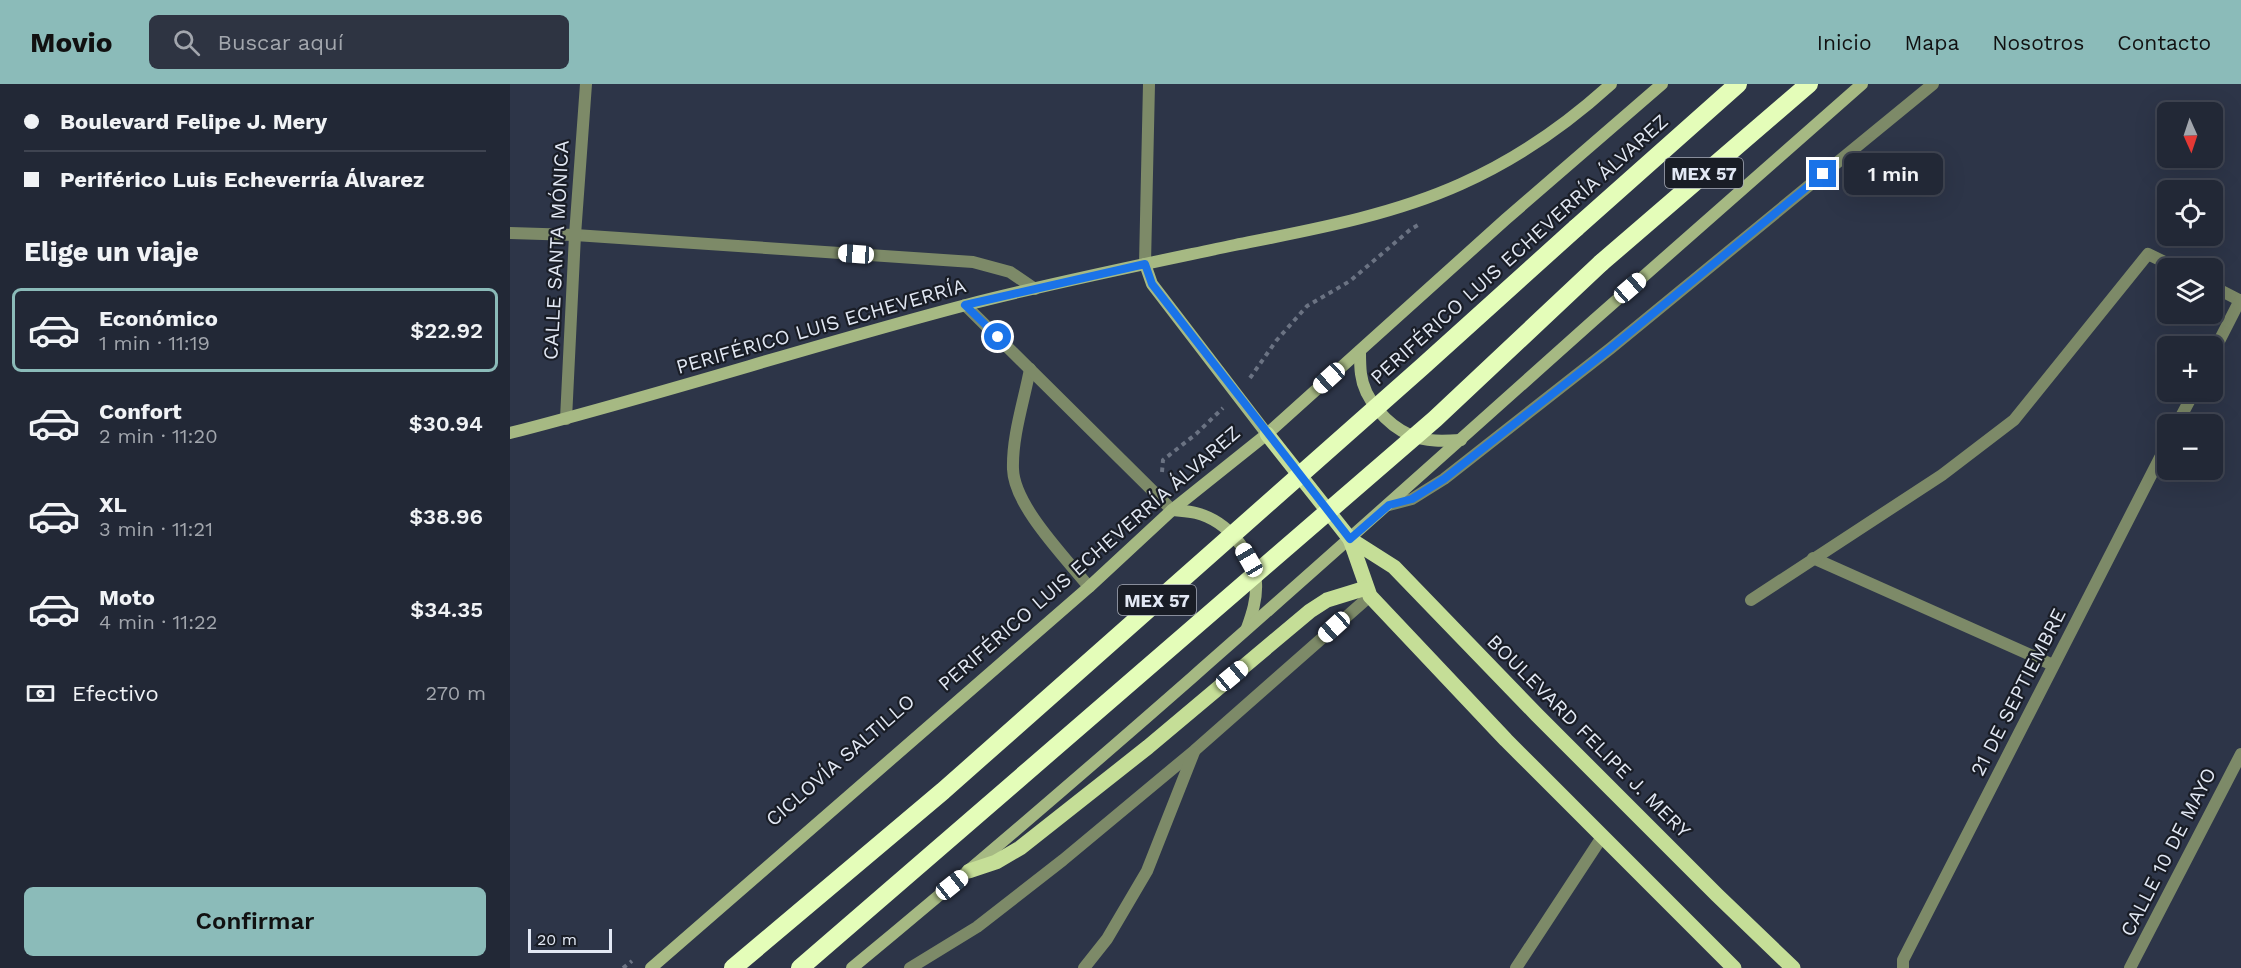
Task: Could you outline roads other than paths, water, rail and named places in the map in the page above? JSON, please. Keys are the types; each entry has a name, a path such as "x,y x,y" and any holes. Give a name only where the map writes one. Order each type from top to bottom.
{"highway":[{"name":"PERIFÉRICO LUIS ECHEVERRÍA ÁLVAREZ","path":"733,968 943,791 1422,368 1738,84"},
{"name":"MEX 57","path":"800,968 1435,419 1601,263 1809,84"}],"main road":[{"name":"PERIFÉRICO LUIS ECHEVERRÍA","path":"510,433 965,305 1397,208 1460,184 1510,158 1550,133 1611,84"},
{"path":"852,968 969,871 1389,505 1595,319 1863,84"},
{"name":"PERIFÉRICO LUIS ECHEVERRÍA ÁLVAREZ","path":"651,968 1089,587 1172,510 1267,434 1653,87"},
{"name":"BOULEVARD FELIPE J. MERY","path":"1145,264 1152,284 1350,539 1394,567 1717,895 1793,968"},
{"path":"1360,351 1361,377 1364,385 1371,401 1388,421 1410,435 1435,441 1461,440"},
{"path":"1172,510 1196,513 1218,523 1237,539 1249,560 1256,583 1254,607 1246,629"},
{"name":"BOULEVARD FELIPE J. MERY","path":"1350,539 1368,592 1506,740 1734,968"},
{"path":"969,871 996,862 1020,848 1148,747 1304,615 1326,600 1368,592"}],"street":[{"name":"CALLE SANTA MÓNICA","path":"566,419 575,235 586,84"},
{"path":"1145,264 1149,84"},
{"path":"1389,505 1412,499 1444,479 1620,340 1933,84"},
{"path":"510,233 575,235 973,262 1010,272 1035,289"},
{"path":"1751,600 1942,475 2014,420 2148,254 2157,258"},
{"path":"2222,336 2241,300 2223,291"},
{"path":"965,305 1172,510"},
{"path":"1030,369 1014,450 1015,484 1030,513 1089,587"},
{"name":"21 DE SEPTIEMBRE","path":"1903,964 2157,463"},
{"path":"1813,558 2053,665"},
{"path":"910,968 977,927 1064,860 1194,751 1368,592"},
{"path":"1084,968 1107,939 1147,871 1194,751"},
{"name":"CALLE 10 DE MAYO","path":"2130,968 2241,754"},
{"path":"1516,968 1602,837"}]}
